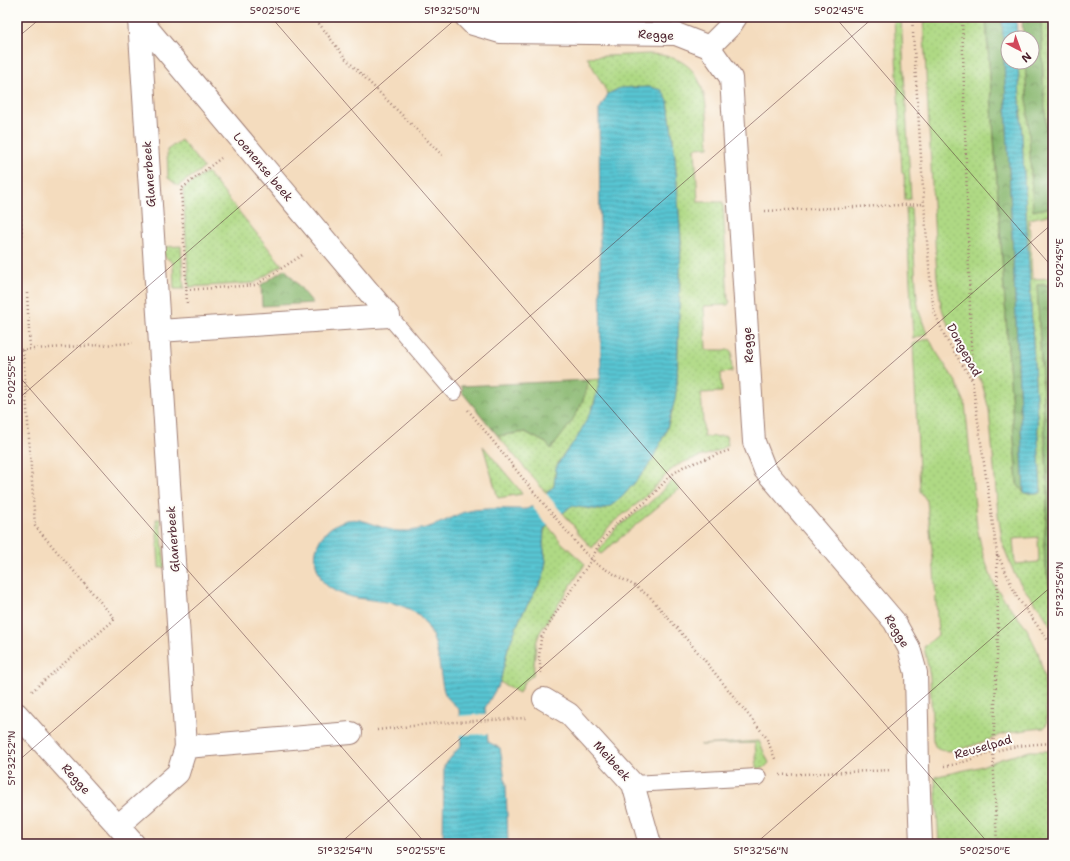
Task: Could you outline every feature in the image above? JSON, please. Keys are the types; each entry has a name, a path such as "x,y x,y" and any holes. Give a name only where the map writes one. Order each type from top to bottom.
{"street":[{"name":"Regge","path":"466,17 473,24 500,32 676,34 709,47 731,78 754,442 765,470 894,621 908,648 916,673 921,844"},
{"path":"709,47 730,26 736,17"},
{"name":"Loenense beek","path":"139,18 389,316"},
{"name":"Glanerbeek","path":"118,826 178,773 186,747 139,18"},
{"path":"159,337 188,329 389,316"},
{"name":"Meibeek","path":"544,699 569,714 633,784 650,844"},
{"name":"Regge","path":"17,714 134,844"},
{"path":"186,747 351,733"}],"lane":[{"path":"389,316 454,392"},
{"path":"633,784 758,777"}],"path":[{"path":"314,17 346,59 378,93 442,155"},
{"name":"Dongepad","path":"912,17 924,204 934,311 946,339 972,380 997,553 1017,597 1052,645 1053,651"},
{"path":"962,17 972,380"},
{"path":"188,329 181,189 242,140"},
{"path":"17,151 22,235 17,236"},
{"path":"740,213 924,204"},
{"path":"186,290 256,286 298,258 323,237"},
{"path":"27,293 30,349"},
{"path":"17,350 159,337"},
{"path":"23,350 35,526 115,619 29,694"},
{"path":"454,392 584,552 598,566 635,586 650,597 702,657 766,737 780,775"},
{"path":"544,699 539,657 542,638 555,614 592,559 597,548 617,523 647,501 670,476 683,467 754,442"},
{"path":"997,553 998,632 993,752 997,844"},
{"path":"351,733 438,723 506,719"},
{"name":"Reuselpad","path":"758,777 953,765 993,752 1027,744 1053,743"}],"green space":[{"path":"894,17 901,17 911,199 905,200 904,173 902,173"},
{"path":"923,17 986,17 1017,484 1025,493 1041,492 1018,70 1033,70 1043,79 1041,17 1048,17 1053,125 1053,214 1029,219 1032,279 1053,278 1053,285 1037,285 1048,493 1044,544 1045,561 1053,605 1053,630 1041,610 1022,586 1014,573 1003,545 998,514 989,410 982,383 976,371 959,346 941,306 937,277","holes":["1038,537 1039,562 1015,564 1013,539"]},
{"path":"986,17 1002,17 1003,30 1000,30 1000,70 1004,70 1024,493 1017,484"},
{"path":"1022,17 1041,17 1043,79 1052,207 1033,211 1025,70 1040,70 1040,30 1023,30"},
{"path":"649,54 669,57 683,63 694,72 705,98 709,147 695,148 698,202 723,202 728,300 730,301 728,305 704,306 706,350 731,350 733,356 731,356 732,372 721,373 722,392 701,393 704,437 726,436 728,445 715,452 676,466 642,500 612,523 592,548 576,531 577,530 563,513 571,506 601,510 612,505 623,496 652,460 666,431 671,416 677,384 681,241 675,157 668,101 620,88 608,94 587,57"},
{"path":"181,140 204,168 178,186 167,177 167,150"},
{"path":"207,172 282,265 254,283 189,287 183,189"},
{"path":"906,208 911,208 917,299 919,311 927,334 913,339"},
{"path":"181,246 184,289 174,289 173,263 163,255 163,247"},
{"path":"285,269 313,303 262,306 261,285"},
{"path":"1037,285 1053,285 1053,605 1045,561 1044,544 1048,493"},
{"path":"929,338 956,382 965,403 977,527 983,555 993,582 1027,629 1038,652 1044,676 1047,723 1044,728 1004,734 969,747 950,751 936,748 933,741 930,677 924,647 938,635 934,569 927,501 920,491 913,344"},
{"path":"600,379 594,402 586,423 575,441 560,459 556,468 554,486 546,493 498,436 525,432 546,443 551,448 587,390 588,380"},
{"path":"588,380 584,399 580,408 551,449 546,443 525,432 498,436 461,391 463,389 461,386"},
{"path":"483,446 518,488 522,494 498,498"},
{"path":"672,480 679,489 601,554 598,552 616,528 646,506"},
{"path":"156,519 160,519 165,567 159,568"},
{"path":"548,526 562,543 585,564 540,632 536,643 533,675 524,682 519,693 500,682 508,648 514,632 521,616 543,578 546,561 543,545 544,529"},
{"path":"759,741 769,763 764,768 757,769 755,743 700,745"},
{"path":"1030,751 1047,751 1053,753 1053,844 939,844 935,778 938,776 979,767"}],"water":[{"path":"1002,17 1016,17 1017,30 1003,30"},
{"path":"1004,70 1018,70 1041,493 1024,493"},
{"path":"650,87 662,90 668,101 675,157 681,241 677,384 675,400 666,431 652,460 623,496 612,505 601,510 571,506 544,529 543,545 546,561 543,578 521,616 508,648 500,682 485,708 488,742 500,748 506,785 508,844 443,844 444,766 461,745 459,709 444,692 433,637 425,623 410,609 385,602 347,596 335,591 325,584 322,581 316,562 317,546 325,533 332,527 347,520 360,520 393,530 413,531 443,522 461,513 474,510 528,509 539,501 554,486 556,468 562,457 577,438 594,405 601,374 599,110 608,94 620,88"}],"pier":[{"path":"545,492 564,515 549,527 530,504"},
{"path":"488,714 489,734 459,735 458,716"}]}
